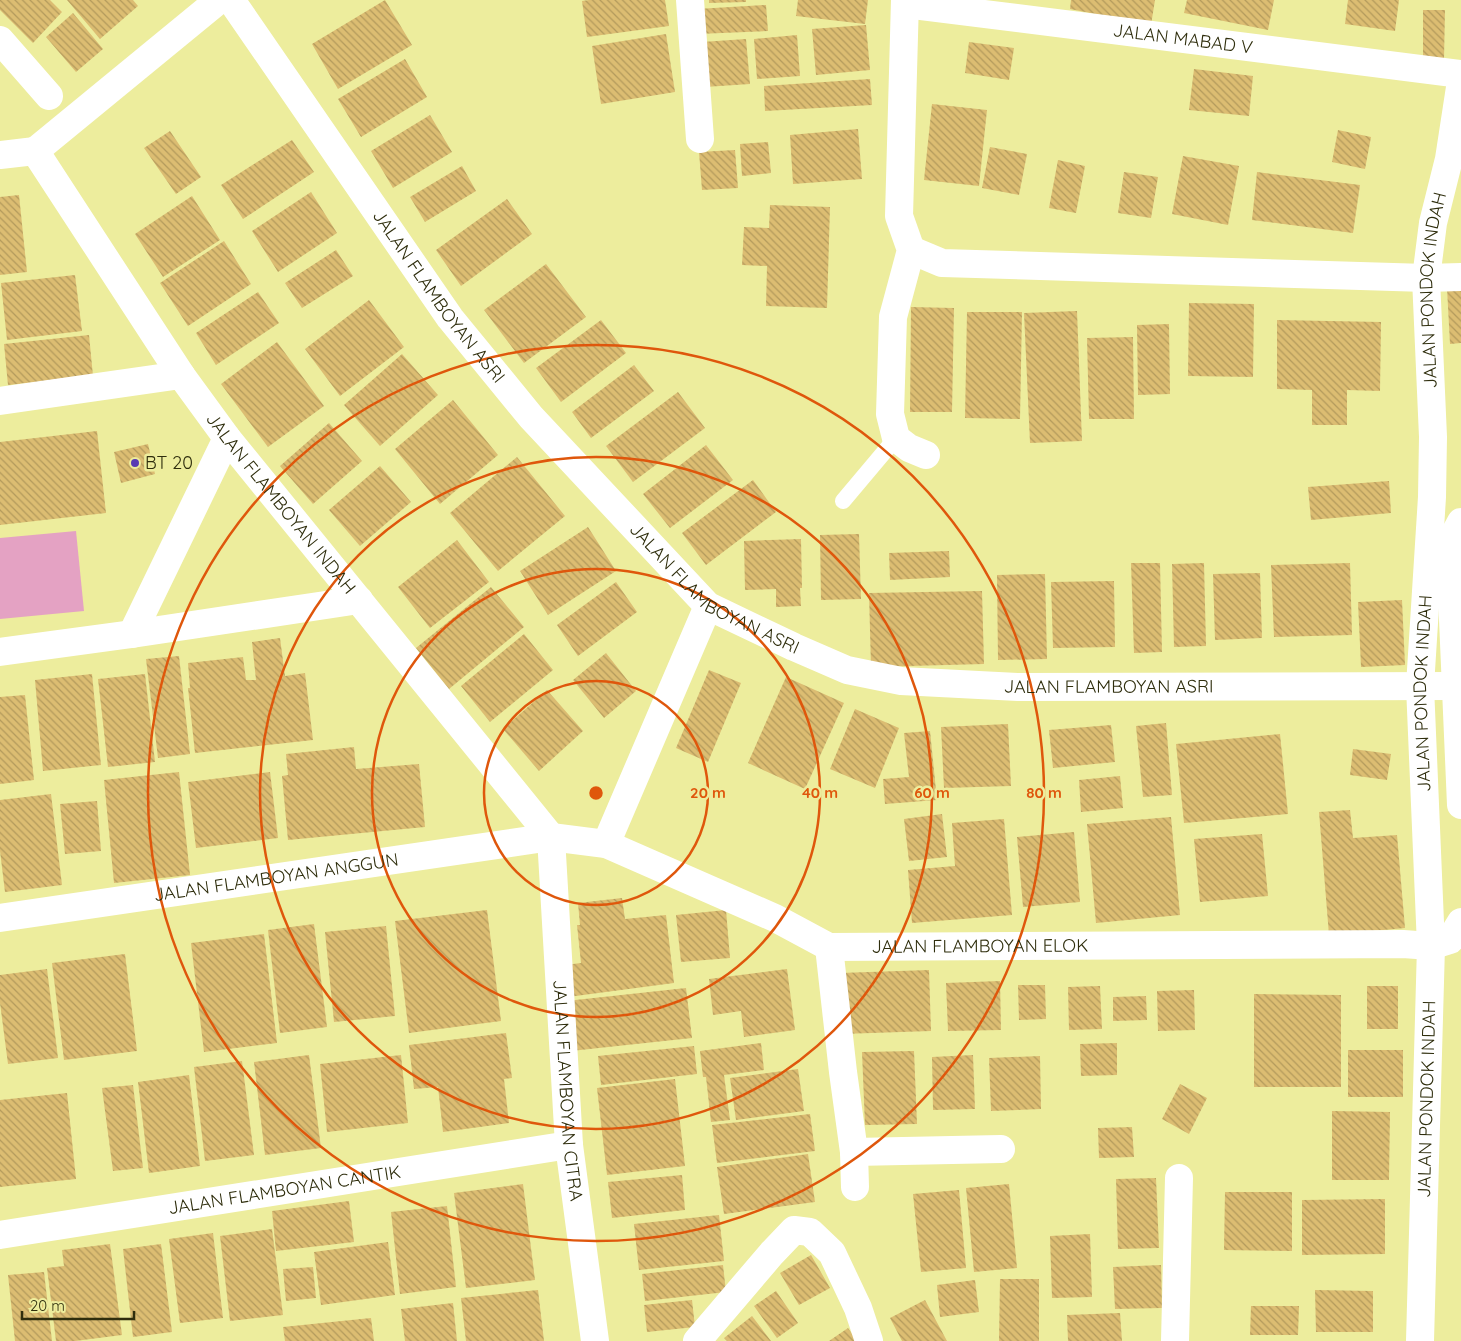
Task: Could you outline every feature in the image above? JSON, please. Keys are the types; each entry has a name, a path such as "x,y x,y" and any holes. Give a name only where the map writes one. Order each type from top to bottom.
{"street":[{"path":"0,155 35,151 219,0"},
{"name":"JALAN FLAMBOYAN ASRI","path":"231,0 450,318 531,418 708,606 847,670 901,681 1018,687 1456,686"},
{"path":"690,0 700,139"},
{"path":"905,2 899,216 911,250 893,317 890,414 896,438 909,448 926,455"},
{"name":"JALAN MABAD V","path":"905,2 1461,74"},
{"path":"0,40 49,96"},
{"name":"JALAN PONDOK INDAH","path":"1420,1341 1431,946 1420,686 1434,437 1426,278 1434,223 1449,159 1461,80"},
{"name":"JALAN FLAMBOYAN INDAH","path":"35,151 181,376 227,438 551,837"},
{"path":"911,250 942,263 1426,278 1461,277"},
{"path":"0,401 181,376"},
{"path":"132,634 227,438"},
{"path":"1461,522 1454,535 1451,573 1461,805"},
{"path":"0,652 359,600"},
{"path":"606,844 708,606"},
{"name":"JALAN FLAMBOYAN ELOK","path":"551,837 606,844 775,918 830,947 1393,944 1431,946"},
{"name":"JALAN FLAMBOYAN ANGGUN","path":"0,918 551,837"},
{"name":"JALAN FLAMBOYAN CITRA","path":"551,837 569,1146 595,1341"},
{"path":"1431,946 1450,940 1461,922"},
{"path":"830,947 843,1072 854,1152 855,1187"},
{"name":"JALAN FLAMBOYAN CANTIK","path":"0,1235 569,1146"},
{"path":"854,1152 1001,1149"},
{"path":"1175,1341 1179,1178"},
{"path":"697,1341 794,1230 810,1232 832,1253 858,1308 868,1341"}],"lane":[{"path":"843,501 896,438"}],"shaded area":[{"path":"76,531 84,611 0,619 0,538"}],"building":[{"path":"0,0 50,0 62,12 33,43 0,10"},
{"path":"67,0 133,0 138,6 100,39"},
{"path":"385,0 412,45 338,89 312,44"},
{"path":"665,0 669,26 587,37 582,1"},
{"path":"709,0 746,0 746,2 709,3"},
{"path":"798,0 868,0 865,24 796,16"},
{"path":"1071,0 1155,0 1151,25 1070,9"},
{"path":"1187,0 1274,0 1268,30 1184,13"},
{"path":"1348,0 1399,0 1395,31 1345,24"},
{"path":"766,5 768,31 698,34 697,9"},
{"path":"1423,10 1445,10 1444,59 1423,59"},
{"path":"73,13 103,49 76,72 46,37"},
{"path":"866,25 870,70 816,75 812,29"},
{"path":"666,34 675,92 601,104 592,46"},
{"path":"797,35 800,76 757,79 754,39"},
{"path":"746,39 750,84 705,87 702,42"},
{"path":"969,42 1014,48 1009,80 965,73"},
{"path":"405,59 427,97 361,137 338,99"},
{"path":"1194,69 1253,76 1249,116 1189,110"},
{"path":"870,79 872,105 765,111 764,86"},
{"path":"932,104 987,110 979,186 924,180"},
{"path":"430,115 452,152 393,188 371,151"},
{"path":"858,129 862,179 793,184 790,135"},
{"path":"1338,130 1371,137 1365,169 1332,162"},
{"path":"170,131 201,177 176,194 144,148"},
{"path":"292,140 314,172 243,219 221,185"},
{"path":"768,142 771,173 742,176 740,144"},
{"path":"990,147 1027,154 1019,195 982,188"},
{"path":"735,150 738,188 702,190 699,152"},
{"path":"1183,156 1239,166 1228,225 1172,214"},
{"path":"1058,160 1085,166 1076,213 1049,208"},
{"path":"462,166 476,191 425,222 410,197"},
{"path":"1124,172 1158,177 1151,218 1118,213"},
{"path":"1257,172 1360,185 1353,233 1252,220"},
{"path":"311,192 337,233 278,272 252,231"},
{"path":"19,195 27,272 0,275 0,197"},
{"path":"192,196 220,240 163,277 135,234"},
{"path":"507,199 532,234 461,286 436,250"},
{"path":"770,205 830,207 827,308 766,306 767,266 742,265 744,227 769,228"},
{"path":"224,241 251,284 188,326 160,283"},
{"path":"336,250 353,276 302,308 285,283"},
{"path":"546,264 586,317 524,363 484,310"},
{"path":"75,275 82,331 7,340 1,283"},
{"path":"1461,287 1461,343 1450,344 1447,288"},
{"path":"258,292 279,323 216,365 196,333"},
{"path":"369,300 404,347 340,396 305,349"},
{"path":"1189,303 1254,304 1253,377 1188,376"},
{"path":"911,307 954,308 952,412 910,412"},
{"path":"1077,311 1082,441 1030,443 1024,313"},
{"path":"967,312 1022,312 1020,419 965,418"},
{"path":"601,320 626,353 561,402 536,368"},
{"path":"1277,320 1381,322 1380,391 1347,390 1347,425 1312,425 1312,390 1277,389"},
{"path":"1169,324 1170,394 1138,395 1137,325"},
{"path":"89,335 93,376 8,385 4,344"},
{"path":"1133,337 1134,419 1089,419 1087,338"},
{"path":"277,342 324,406 268,447 221,384"},
{"path":"402,354 438,395 380,446 344,405"},
{"path":"634,365 654,391 591,438 572,412"},
{"path":"678,392 705,428 633,482 606,446"},
{"path":"453,400 498,455 440,504 395,449"},
{"path":"329,423 362,461 313,504 280,466"},
{"path":"97,431 106,513 0,525 0,442"},
{"name":"BT 20","path":"148,444 155,474 121,483 114,452"},
{"path":"706,445 733,480 670,528 643,494"},
{"path":"517,457 565,516 498,571 450,513"},
{"path":"380,466 411,502 360,546 329,510"},
{"path":"753,480 776,512 706,565 682,533"},
{"path":"1389,481 1391,513 1311,520 1308,487"},
{"path":"588,527 616,571 548,615 520,571"},
{"path":"859,534 861,599 821,600 820,535"},
{"path":"801,539 801,606 776,607 776,589 745,590 744,541"},
{"path":"457,540 489,582 430,628 398,587"},
{"path":"949,551 950,577 890,580 889,553"},
{"path":"1131,563 1160,563 1162,652 1134,653"},
{"path":"1204,563 1206,646 1174,647 1172,564"},
{"path":"1350,563 1352,635 1274,637 1271,565"},
{"path":"1260,573 1262,638 1215,640 1213,574"},
{"path":"1045,574 1047,659 998,660 997,575"},
{"path":"1114,581 1115,647 1053,648 1051,582"},
{"path":"616,582 637,612 578,656 557,625"},
{"path":"491,587 524,627 449,689 416,648"},
{"path":"982,591 984,664 871,667 869,593"},
{"path":"1402,600 1405,665 1361,667 1358,602"},
{"path":"524,634 553,670 490,722 461,686"},
{"path":"280,638 285,676 305,673 313,740 195,753 188,688 190,688 188,663 243,657 246,680 256,680 252,642"},
{"path":"606,653 636,691 604,718 573,680"},
{"path":"179,656 190,754 158,758 146,659"},
{"path":"709,670 741,683 708,762 676,748"},
{"path":"92,674 101,765 43,771 35,680"},
{"path":"145,674 155,762 108,767 98,679"},
{"path":"786,677 844,703 805,789 748,763"},
{"path":"547,690 583,731 539,771 503,729"},
{"path":"25,695 34,780 0,784 0,697"},
{"path":"855,709 899,728 875,788 830,769"},
{"path":"1166,723 1172,795 1143,797 1136,726"},
{"path":"1008,724 1011,786 944,788 941,727"},
{"path":"1111,725 1115,762 1053,768 1049,730"},
{"path":"930,731 937,800 885,804 883,779 909,777 904,733"},
{"path":"1280,734 1288,814 1184,823 1176,744"},
{"path":"354,747 356,769 419,764 425,827 288,840 282,776 288,775 286,754"},
{"path":"1353,749 1391,754 1387,780 1350,775"},
{"path":"179,772 190,875 114,883 104,780"},
{"path":"270,772 278,838 196,848 188,782"},
{"path":"1120,776 1123,808 1081,812 1079,780"},
{"path":"51,794 62,885 5,892 0,851 0,800"},
{"path":"97,801 101,851 65,854 60,804"},
{"path":"1350,810 1353,838 1397,835 1405,928 1329,935 1319,812"},
{"path":"942,814 947,857 909,861 904,819"},
{"path":"1171,817 1180,915 1096,923 1087,824"},
{"path":"1004,819 1012,915 912,923 908,870 955,866 952,823"},
{"path":"1074,832 1080,902 1023,907 1017,837"},
{"path":"1262,834 1268,896 1200,902 1194,839"},
{"path":"622,898 625,919 666,915 674,983 568,997 565,965 581,963 577,925 580,925 578,903"},
{"path":"487,910 501,1021 409,1033 395,921"},
{"path":"726,910 730,958 681,962 676,915"},
{"path":"314,924 327,1027 280,1033 268,930"},
{"path":"386,926 395,1016 334,1022 325,932"},
{"path":"264,934 277,1043 204,1052 191,943"},
{"path":"125,954 137,1051 64,1060 52,963"},
{"path":"47,969 58,1058 8,1064 0,1003 0,975"},
{"path":"787,969 795,1030 744,1037 741,1011 713,1015 709,979"},
{"path":"929,970 931,1031 842,1034 840,973"},
{"path":"1000,981 1001,1030 948,1031 946,983"},
{"path":"1018,985 1045,985 1046,1019 1019,1020"},
{"path":"1100,986 1102,1029 1069,1030 1068,987"},
{"path":"1367,986 1398,986 1398,1029 1367,1029"},
{"path":"686,988 692,1038 571,1051 566,1001"},
{"path":"1194,990 1195,1030 1158,1031 1157,991"},
{"path":"1254,994 1341,995 1341,1087 1254,1087"},
{"path":"1146,996 1147,1020 1113,1021 1113,997"},
{"path":"506,1033 512,1078 504,1079 509,1123 443,1132 438,1087 414,1089 409,1045"},
{"path":"761,1043 764,1070 724,1075 730,1120 711,1122 706,1077 703,1077 700,1051"},
{"path":"1117,1043 1117,1075 1081,1076 1080,1044"},
{"path":"694,1046 697,1074 601,1085 598,1056"},
{"path":"1348,1050 1403,1050 1403,1097 1348,1097"},
{"path":"914,1051 917,1124 865,1125 862,1052"},
{"path":"309,1055 321,1148 265,1155 254,1062"},
{"path":"401,1055 408,1123 327,1132 320,1064"},
{"path":"973,1055 975,1109 933,1110 932,1057"},
{"path":"1040,1056 1041,1109 991,1111 989,1058"},
{"path":"242,1061 254,1155 205,1161 194,1067"},
{"path":"798,1069 804,1111 736,1120 730,1078"},
{"path":"189,1075 200,1166 149,1173 138,1082"},
{"path":"675,1079 685,1166 607,1175 597,1088"},
{"path":"1180,1084 1207,1098 1189,1134 1162,1119"},
{"path":"133,1085 143,1168 113,1171 102,1088"},
{"path":"67,1093 76,1179 0,1187 0,1100"},
{"path":"1332,1111 1390,1112 1389,1180 1332,1180"},
{"path":"810,1114 815,1151 717,1163 712,1125"},
{"path":"1132,1127 1134,1157 1099,1158 1098,1128"},
{"path":"808,1154 815,1202 724,1214 717,1167"},
{"path":"682,1175 685,1210 612,1218 608,1182"},
{"path":"1156,1178 1159,1248 1118,1249 1116,1179"},
{"path":"523,1184 535,1280 466,1288 454,1193"},
{"path":"1009,1184 1017,1268 974,1272 966,1188"},
{"path":"959,1190 966,1268 921,1272 913,1194"},
{"path":"1225,1192 1292,1192 1292,1251 1224,1250"},
{"path":"1385,1199 1385,1254 1302,1255 1302,1200"},
{"path":"349,1201 354,1242 276,1251 272,1211"},
{"path":"447,1206 456,1287 400,1294 391,1212"},
{"path":"719,1215 724,1261 639,1270 634,1224"},
{"path":"272,1229 283,1315 230,1321 220,1236"},
{"path":"213,1233 223,1318 180,1323 169,1239"},
{"path":"1090,1234 1092,1297 1052,1298 1050,1236"},
{"path":"388,1242 395,1295 321,1305 314,1252"},
{"path":"110,1244 122,1335 75,1341 56,1341 47,1268 64,1266 62,1250"},
{"path":"161,1244 172,1332 133,1337 123,1249"},
{"path":"811,1255 830,1288 799,1305 780,1273"},
{"path":"723,1265 726,1292 645,1301 642,1274"},
{"path":"1161,1265 1162,1308 1115,1309 1113,1267"},
{"path":"313,1267 316,1298 286,1301 283,1269"},
{"path":"44,1272 52,1341 15,1341 8,1275"},
{"path":"1000,1279 1039,1279 1039,1341 999,1341"},
{"path":"975,1280 979,1312 940,1317 937,1285"},
{"path":"538,1290 544,1341 466,1341 461,1298"},
{"path":"1315,1290 1373,1291 1373,1332 1316,1332"},
{"path":"776,1291 798,1323 777,1338 754,1306"},
{"path":"692,1300 695,1327 647,1332 644,1305"},
{"path":"925,1300 947,1341 902,1341 890,1318"},
{"path":"453,1303 457,1341 405,1341 401,1309"},
{"path":"1251,1306 1299,1306 1298,1335 1250,1335"},
{"path":"1120,1313 1122,1341 1068,1341 1067,1315"},
{"path":"752,1316 771,1341 727,1341 724,1338"},
{"path":"371,1318 374,1341 285,1341 283,1327"},
{"path":"848,1328 857,1341 829,1341"}],"place":[{"name":"BT 20","path":"135,463"}]}
